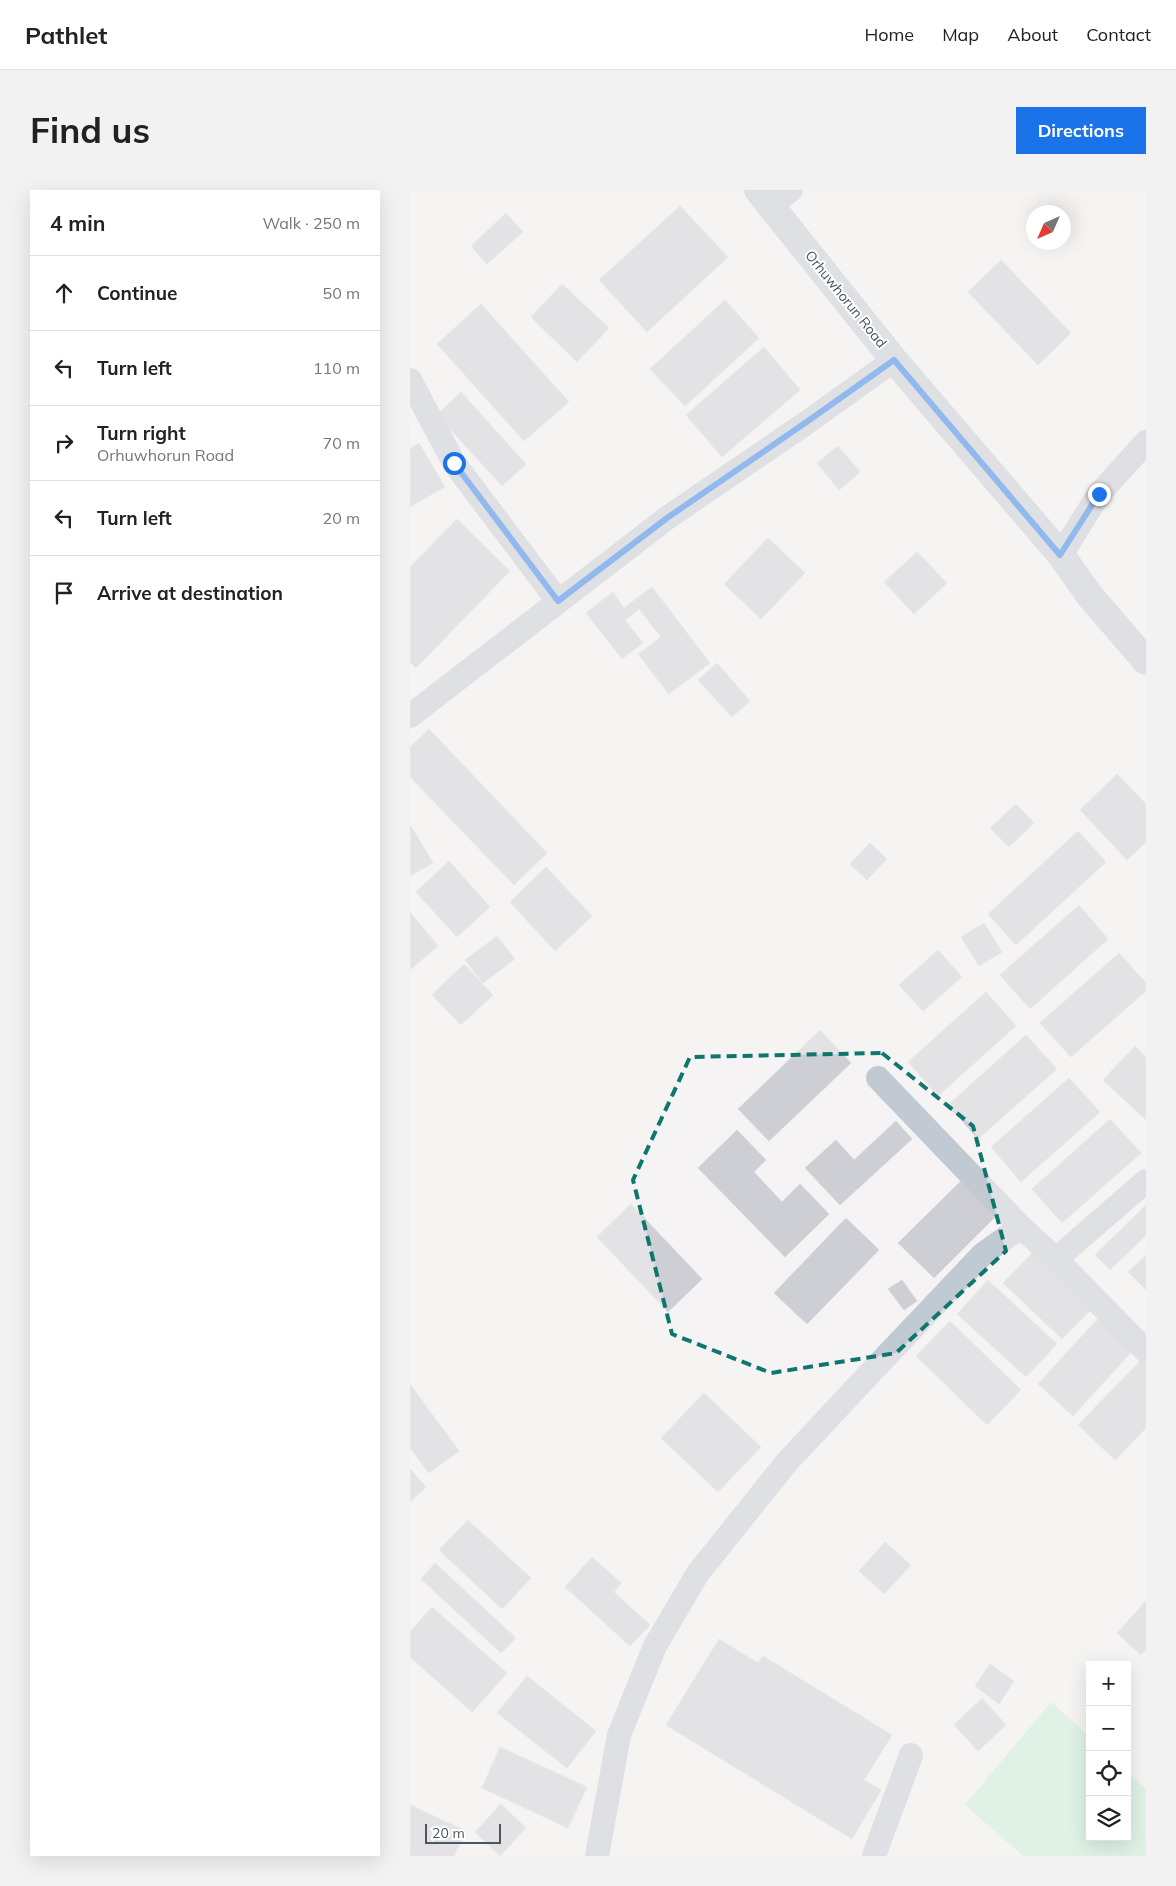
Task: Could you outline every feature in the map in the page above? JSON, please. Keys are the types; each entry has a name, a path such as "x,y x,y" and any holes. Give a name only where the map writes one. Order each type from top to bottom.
{"street":[{"name":"Orhuwhorun Road","path":"773,195 894,360 1060,555 1090,596 1146,662"},
{"path":"410,716 667,518 894,360"},
{"path":"410,380 454,463 558,601"},
{"path":"1060,555 1099,494 1146,442"},
{"path":"878,1078 1021,1227 1056,1259 1146,1351"},
{"path":"1056,1259 1146,1181"},
{"path":"597,1856 619,1735 655,1646 698,1573 787,1462 866,1377 983,1254 1021,1227"},
{"path":"874,1856 911,1755"}],"highlighted area":[{"path":"882,1053 973,1126 1006,1251 896,1353 771,1373 672,1334 633,1180 690,1057"}],"green space":[{"path":"1051,1702 1086,1733 1086,1841 1131,1841 1131,1776 1146,1789 1146,1856 1023,1856 965,1805"}],"building":[{"path":"680,206 728,257 647,332 599,280"},
{"path":"506,213 523,232 487,264 471,246"},
{"path":"1001,260 1071,333 1038,365 968,292"},
{"path":"562,284 609,328 577,362 531,317"},
{"path":"725,300 759,338 685,406 650,369"},
{"path":"481,304 569,402 524,441 437,344"},
{"path":"764,347 800,390 722,457 686,415"},
{"path":"461,392 526,464 502,486 437,415"},
{"path":"419,443 445,487 410,507 410,449"},
{"path":"838,446 860,472 839,490 817,463"},
{"path":"457,519 510,571 416,668 410,662 410,567"},
{"path":"768,538 805,573 761,619 724,584"},
{"path":"917,552 947,583 914,614 884,582"},
{"path":"652,587 710,663 669,694 638,654 661,637 639,609 625,620 643,643 622,659 586,613 613,592 624,608"},
{"path":"717,663 750,701 732,717 698,680"},
{"path":"429,729 547,853 514,885 410,777 410,747"},
{"path":"1117,774 1146,804 1146,842 1127,860 1080,810"},
{"path":"1016,804 1034,823 1009,847 990,828"},
{"path":"410,827 433,863 410,876"},
{"path":"1078,831 1106,862 1016,945 988,914"},
{"path":"870,843 887,859 867,880 850,864"},
{"path":"449,861 490,907 457,937 416,892"},
{"path":"546,867 592,916 555,951 510,902"},
{"path":"1079,905 1108,939 1030,1009 1000,975"},
{"path":"410,912 438,946 410,970"},
{"path":"984,923 1002,952 979,966 961,937"},
{"path":"497,936 515,959 483,983 465,960"},
{"path":"938,950 962,977 923,1011 899,985"},
{"path":"1119,953 1146,983 1146,991 1071,1057 1040,1023"},
{"path":"464,964 493,995 461,1025 432,995"},
{"path":"986,992 1016,1026 938,1096 908,1062"},
{"path":"820,1030 851,1063 769,1141 738,1109"},
{"path":"1026,1035 1057,1069 978,1139 948,1105"},
{"path":"1135,1046 1146,1057 1146,1120 1103,1080"},
{"path":"1069,1078 1100,1112 1021,1182 991,1147"},
{"path":"1110,1119 1141,1153 1062,1223 1032,1189"},
{"path":"896,1121 912,1139 840,1205 805,1168 836,1140 854,1160"},
{"path":"737,1130 766,1160 754,1172 782,1202 800,1184 829,1214 785,1257 698,1168"},
{"path":"966,1176 1001,1211 934,1278 898,1243"},
{"path":"631,1204 702,1279 668,1312 597,1237"},
{"path":"1146,1205 1146,1235 1110,1270 1095,1255"},
{"path":"846,1218 879,1250 807,1324 774,1293"},
{"path":"1033,1252 1092,1309 1062,1339 1003,1283"},
{"path":"1146,1255 1146,1290 1128,1272"},
{"path":"902,1280 917,1301 904,1310 888,1289"},
{"path":"988,1280 1057,1344 1026,1377 957,1314"},
{"path":"1102,1314 1137,1346 1073,1416 1038,1384"},
{"path":"950,1321 1021,1390 987,1425 916,1356"},
{"path":"1143,1358 1146,1360 1146,1428 1115,1460 1078,1425"},
{"path":"410,1384 459,1451 429,1473 410,1448"},
{"path":"704,1393 761,1447 718,1492 661,1438"},
{"path":"410,1469 426,1487 410,1502"},
{"path":"468,1520 531,1578 502,1609 439,1550"},
{"path":"885,1542 911,1565 884,1594 859,1571"},
{"path":"592,1557 621,1583 614,1592 650,1625 630,1646 565,1587"},
{"path":"435,1563 516,1638 501,1653 421,1579"},
{"path":"1146,1601 1146,1650 1141,1655 1117,1633"},
{"path":"432,1607 507,1673 472,1712 410,1657 410,1632"},
{"path":"719,1639 758,1663 763,1656 892,1735 864,1780 881,1790 852,1839 666,1725"},
{"path":"990,1664 1014,1681 999,1704 975,1686"},
{"path":"527,1676 596,1731 567,1768 497,1713"},
{"path":"982,1698 1006,1725 978,1751 954,1725"},
{"path":"500,1747 587,1787 568,1828 482,1788"},
{"path":"501,1804 526,1828 500,1856 475,1832"},
{"path":"410,1805 466,1831 454,1856 410,1856"}],"route":[{"path":"454,463 558,601 667,518 894,360 1060,555 1099,494"}]}
